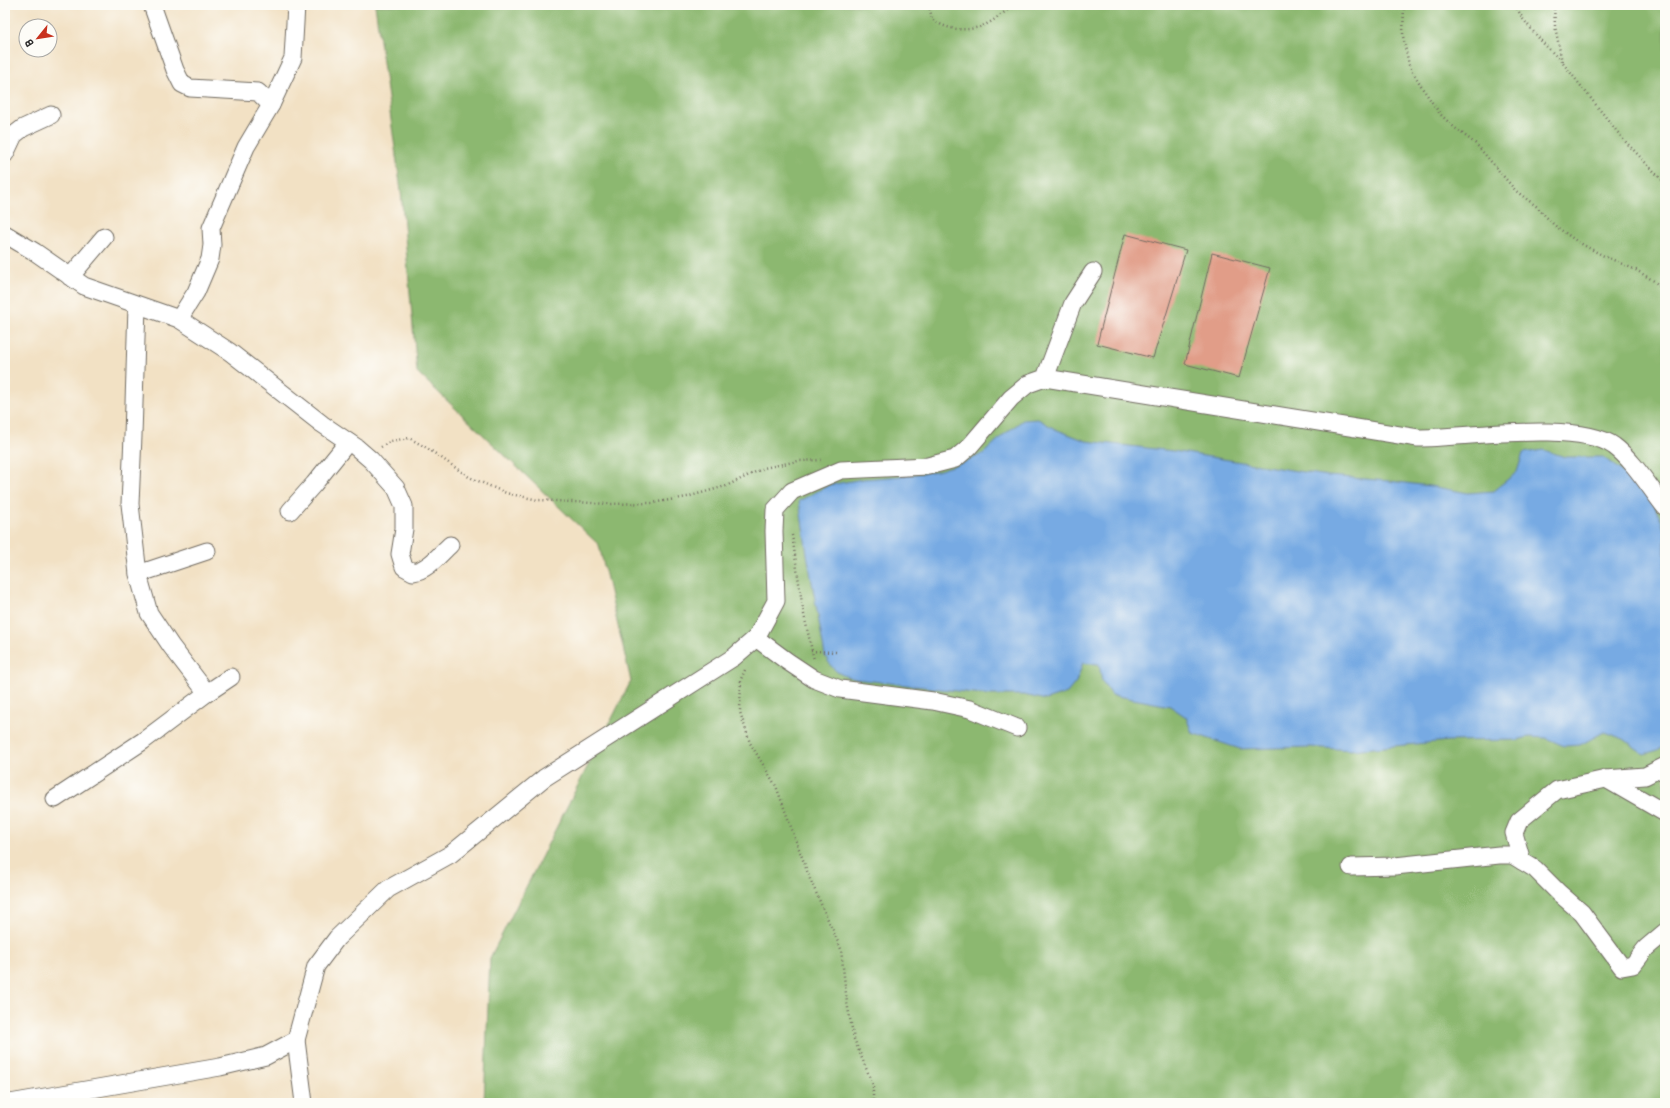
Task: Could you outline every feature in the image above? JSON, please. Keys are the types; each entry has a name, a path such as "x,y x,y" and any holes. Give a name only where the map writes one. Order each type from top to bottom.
{"street":[{"path":"152,5 175,70 182,84 190,88 258,92 271,105"},
{"path":"179,319 196,292 210,259 212,245 211,228 246,147 271,105 293,58 296,5"},
{"path":"5,154 14,135 23,128 51,114"},
{"path":"5,234 35,252 84,286 179,319 230,352 365,455 396,488 404,506 404,529 400,554 404,567 413,572 419,571 431,563 450,545"},
{"path":"70,276 104,237"},
{"path":"1045,378 1074,303 1093,272"},
{"path":"137,305 134,436 130,504 138,574 149,613 207,693"},
{"path":"304,1103 296,1040 316,966 337,938 388,889 451,854 544,778 734,657 756,638 776,601 774,531 775,510 792,491 841,470 928,466 955,459 969,447 1011,398 1028,384 1045,378 1418,438 1442,438 1521,432 1571,434 1599,439 1613,445 1626,456 1665,507"},
{"path":"290,511 348,442"},
{"path":"138,574 207,551"},
{"path":"756,638 814,679 840,689 933,701 970,708 1018,728"},
{"path":"55,799 143,741 231,677"},
{"path":"1522,861 1514,833 1519,821 1557,790 1606,779 1645,776 1665,766"},
{"path":"1606,779 1665,813"},
{"path":"1351,867 1395,866 1499,855 1512,856 1535,869 1582,913 1622,967 1633,965 1646,948 1665,932"},
{"path":"10,1103 220,1067 266,1056 296,1040"}],"path":[{"path":"929,5 932,19 939,25 958,30 982,26 1014,5"},
{"path":"1404,5 1403,36 1409,66 1440,114 1476,144 1516,191 1536,206 1554,225 1590,248 1636,270 1654,281 1665,291"},
{"path":"1515,5 1523,19 1543,43 1562,62 1623,139 1665,183"},
{"path":"1554,5 1555,26 1562,62"},
{"path":"365,455 391,441 409,438 427,448 469,477 506,492 538,500 609,504 652,503 687,497 726,486 764,468 798,461 828,460"},
{"path":"791,531 811,651 824,682"},
{"path":"811,651 836,652"},
{"path":"746,665 741,679 740,712 750,743 776,786 810,879 841,949 847,1004 854,1039 873,1086 873,1103"}],"green space":[{"path":"375,5 1665,5 1665,1103 484,1103 490,958 631,681 599,545 417,372 401,191"}],"water":[{"path":"1038,419 1055,429 1086,441 1173,451 1328,476 1389,481 1430,486 1468,493 1493,491 1517,472 1523,453 1544,450 1565,457 1603,457 1625,474 1651,499 1662,522 1665,535 1665,745 1658,750 1644,754 1624,739 1604,732 1580,745 1564,746 1546,738 1529,737 1517,740 1448,741 1351,750 1310,747 1240,749 1192,733 1186,717 1170,706 1112,695 1102,681 1099,664 1083,663 1076,682 1067,693 1046,700 1024,695 991,695 855,679 837,672 825,656 799,501 829,485 862,479 937,471 965,462 984,453 1002,436 1023,420"}],"building":[{"path":"1125,234 1186,250 1153,358 1097,344"},
{"path":"1212,253 1270,268 1239,378 1185,364"}]}
